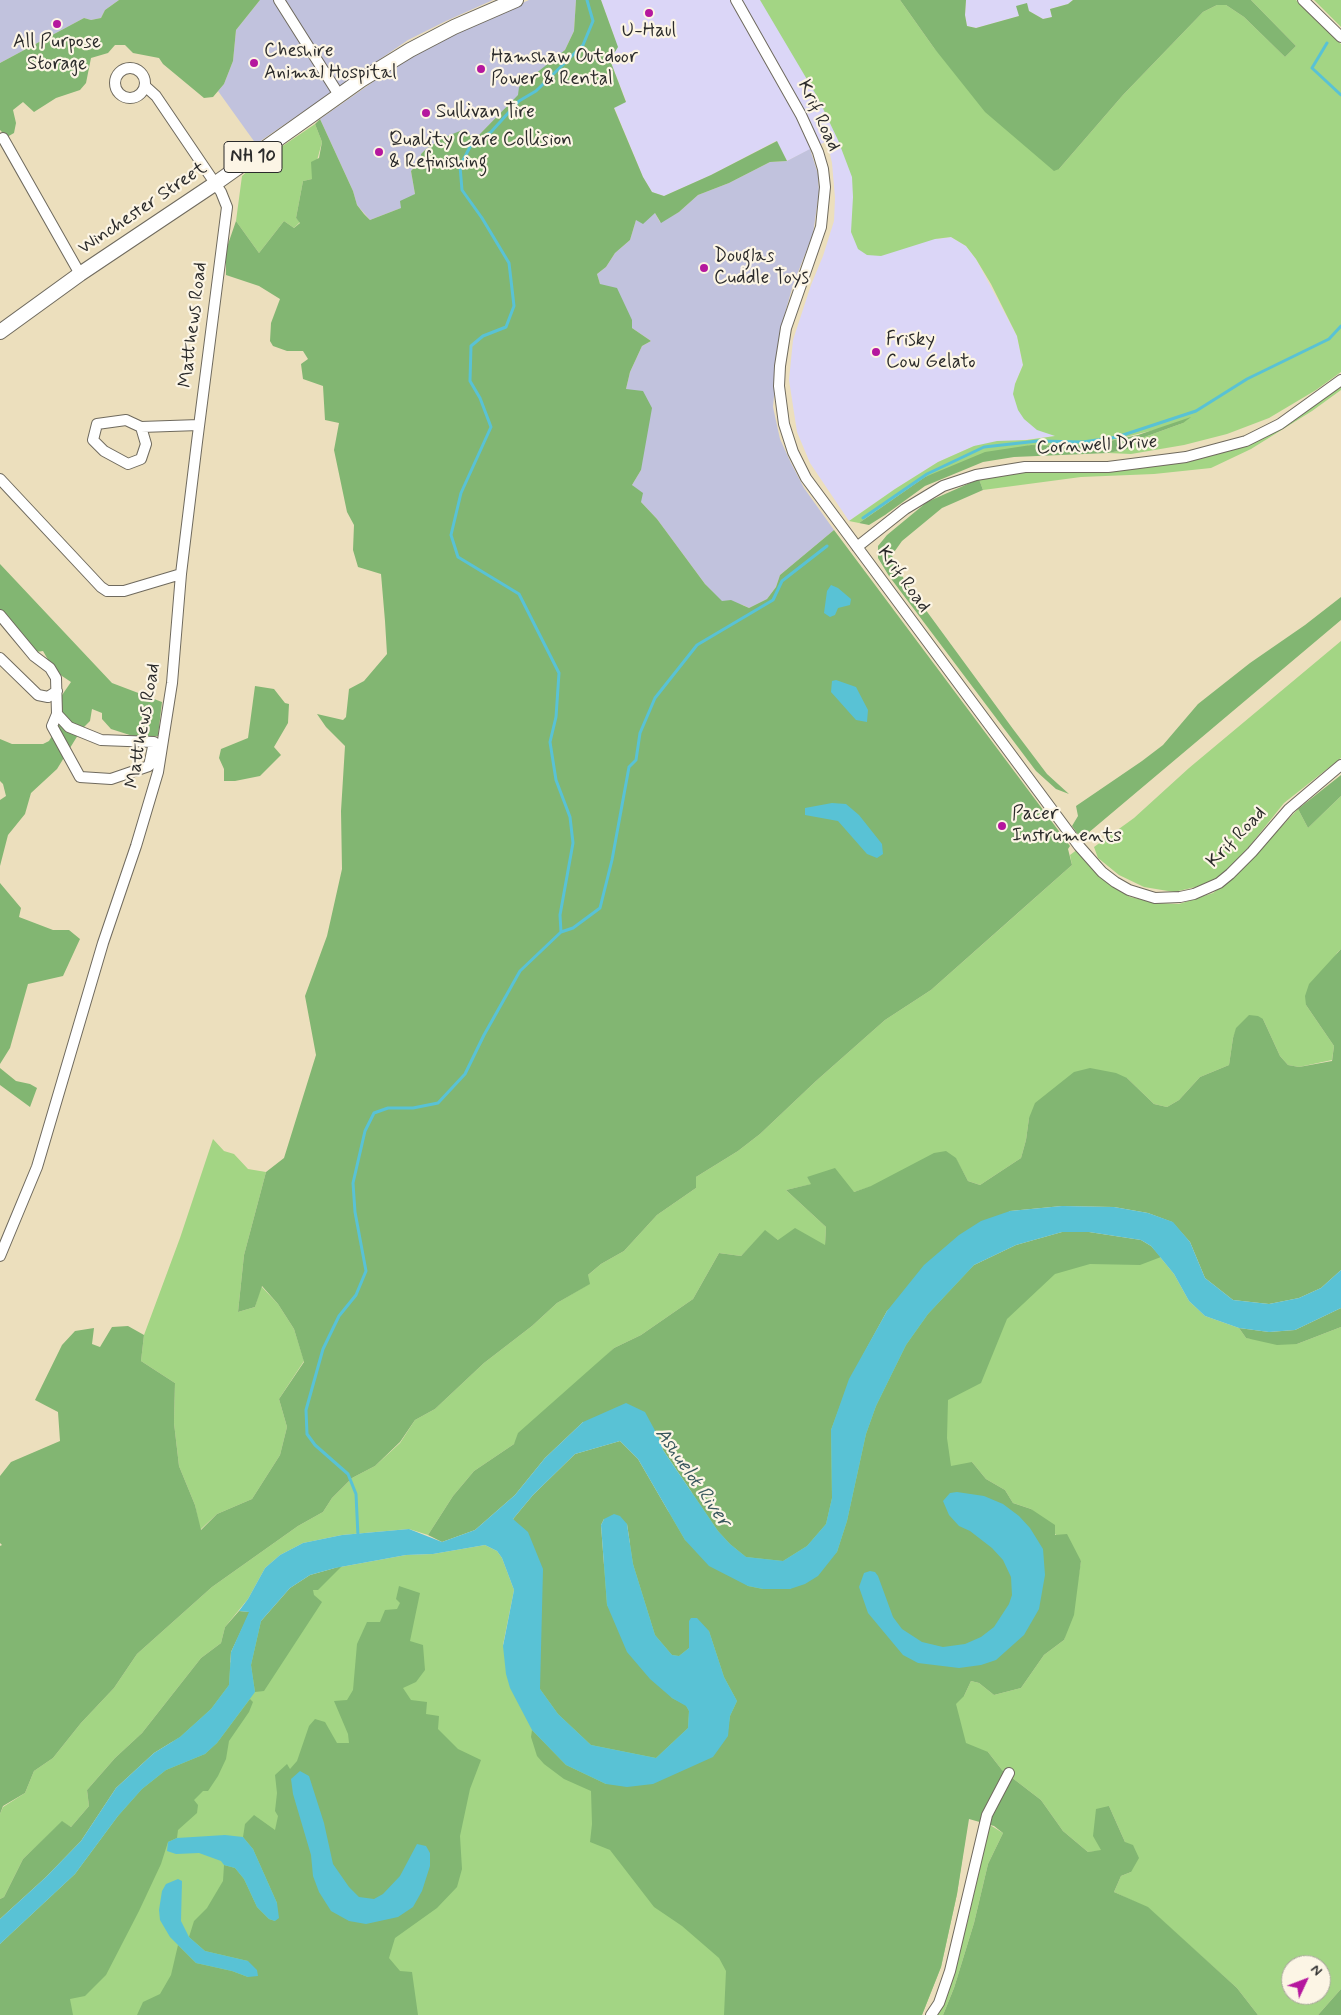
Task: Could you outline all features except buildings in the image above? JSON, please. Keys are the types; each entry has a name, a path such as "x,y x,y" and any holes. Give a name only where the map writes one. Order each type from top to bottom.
{"main road":[{"name":"Winchester Street","path":"0,332 80,274 216,184 339,95 410,50 454,27 516,0"}],"street":[{"path":"279,0 339,95"},
{"name":"Krif Road","path":"736,0 801,116 818,152 823,169 825,187 821,227 786,328 780,366 779,386 784,424 799,465 856,547 1079,846 1102,872 1129,890 1155,898 1194,894 1219,883 1246,858 1289,809 1309,790 1341,765"},
{"path":"1303,0 1341,37"},
{"name":"Matthews Road","path":"0,1256 37,1167 103,943 136,846 158,772 172,683 181,574 227,207 224,196 216,184 156,96 145,86"},
{"path":"2,138 80,274"},
{"name":"Cornwell Drive","path":"856,547 906,508 943,486 959,480 976,475 1025,467 1108,467 1186,458 1246,441 1280,424 1341,380"},
{"path":"141,427 146,444 141,459 128,464 104,451 93,440 98,424 126,420 141,427 199,425"},
{"path":"0,480 101,587 107,591 124,591 181,574"},
{"path":"0,615 34,656 50,668 56,678 57,714 52,726 80,777 111,780 149,766 154,742 101,740 69,726 57,714"},
{"path":"0,658 38,695 48,697 57,691"},
{"path":"931,2015 939,2003 950,1971 988,1815 1009,1773"}],"shaded area":[{"path":"0,0 119,0 105,10 101,18 91,20 84,18 0,63"},
{"path":"260,0 493,0 408,40 256,144 218,91 224,84 233,61 236,30"},
{"path":"529,0 576,0 574,31 565,50 479,135 445,137 426,149 421,154 421,160 411,171 415,194 401,208 370,220 357,205 353,191 320,119 420,49"},
{"path":"601,0 900,0 937,239 951,237 966,246 976,259 1017,336 1023,365 1015,384 1056,436 974,446 938,462 849,521 810,463 797,432 789,380 793,340 834,221 835,198 832,163 827,141 787,161 776,141 711,175 664,196 652,192 643,177 614,107 626,101 610,60 615,39"},
{"path":"966,0 1073,0 1068,4 1050,9 1052,17 1043,19 1029,11 1019,16 976,28 967,26 965,15"},
{"path":"810,149 818,174 819,192 813,234 793,285 780,331 773,407 780,439 791,463 804,488 834,530 780,575 776,587 767,599 749,608 743,605 722,602 705,584 657,519 641,502 632,485 641,470 626,389 630,372 642,346 651,341 632,328 600,284 597,274 606,267 615,253 630,240 636,220 655,213 660,222 679,212 698,195 729,183 770,162 787,161"}],"green space":[{"path":"119,0 260,0 236,30 233,61 224,84 213,97 204,98 163,64 159,58 133,53 125,45 115,45 108,53 91,58 86,83 80,90 56,98 34,112 23,102 13,110 16,123 14,133 7,137 0,130 0,63 84,18 91,20 101,18 105,10"},
{"path":"576,0 601,0 618,47 610,60 626,102 614,108 643,177 652,192 664,196 711,175 777,141 787,161 770,162 729,183 698,195 679,212 661,223 655,213 643,224 636,220 630,240 615,253 606,267 597,274 600,284 617,288 632,320 632,328 651,341 642,346 630,372 626,389 643,391 652,408 641,470 632,485 643,493 641,502 657,519 705,584 722,601 731,600 749,608 767,599 776,587 780,575 834,530 1070,846 1068,849 1072,865 931,990 885,1020 760,1134 738,1151 696,1177 696,1188 657,1215 624,1251 601,1264 588,1275 590,1284 557,1303 532,1326 484,1363 435,1409 415,1420 400,1442 375,1466 352,1478 332,1498 323,1512 298,1526 212,1587 137,1654 114,1688 81,1723 53,1758 34,1771 25,1793 3,1806 0,1814 0,1546 2,1545 0,1543 0,1476 11,1462 60,1441 58,1412 35,1400 62,1345 75,1331 94,1328 92,1344 100,1347 112,1327 128,1326 144,1335 141,1361 175,1383 174,1423 179,1466 195,1505 201,1530 217,1514 252,1499 280,1455 287,1427 279,1399 304,1362 294,1329 278,1304 262,1286 255,1307 238,1312 244,1255 266,1172 284,1158 316,1055 305,996 327,936 342,869 341,811 345,746 326,727 317,714 343,720 346,717 349,689 364,681 387,654 385,621 381,574 358,567 353,550 354,525 347,512 334,450 339,423 325,420 323,386 303,379 301,364 308,359 303,351 287,351 273,346 270,341 271,323 280,299 259,286 226,275 226,250 236,221 259,253 284,221 294,228 300,223 296,218 303,181 312,179 311,162 319,158 322,142 315,124 320,119 353,191 357,205 364,214 370,220 401,208 400,201 415,194 411,171 421,160 421,154 426,149 445,137 465,129 470,135 479,135 518,95 519,87 565,50 574,31"},
{"path":"760,0 900,0 934,48 1059,169 1123,95 1203,12 1217,5 1226,5 1244,17 1285,57 1296,46 1251,0 1296,0 1341,44 1341,372 1316,390 1269,418 1227,434 1184,445 1131,454 1108,453 1127,449 1128,443 1183,423 1105,442 1067,446 1031,445 925,477 859,523 849,521 938,462 974,446 997,441 1027,440 1055,436 1037,430 1024,419 1018,410 1013,394 1023,365 1017,336 991,284 966,246 951,237 935,239 881,256 867,255 858,249 851,232 852,177 838,140 818,98"},
{"path":"900,0 966,0 965,15 967,26 976,28 1019,16 1016,6 1027,3 1029,11 1043,19 1052,17 1050,9 1068,4 1073,0 1251,0 1296,46 1285,57 1244,17 1226,5 1217,5 1203,12 1123,95 1059,169 1054,171 985,112 934,48"},
{"path":"1314,0 1341,0 1341,27"},
{"path":"315,124 322,142 312,179 303,181 296,218 300,222 294,228 284,221 259,253 236,221 242,176 253,166"},
{"path":"1341,387 1341,390 1312,411 1251,449 1211,468 1154,474 1081,477 983,490 979,479 1024,471 1182,460 1291,420"},
{"path":"1191,417 1183,423 1128,443 1128,449 1108,453 1014,457 983,462 925,486 869,525 859,523 925,477 985,452 1031,445 1067,446 1105,442 1138,435"},
{"path":"979,479 983,490 942,508 902,541 892,555 896,567 917,598 1013,729 1047,774 1069,794 1056,789 1036,771 889,576 878,558 878,546 887,535 927,502"},
{"path":"0,564 112,683 162,702 158,736 136,737 111,729 102,719 102,713 92,709 90,721 82,729 70,723 63,715 60,698 71,682 59,674 43,651 36,652 0,609"},
{"path":"1341,597 1341,620 1081,839 1072,826 1078,816 1076,806 1163,745 1198,704 1250,663 1305,625"},
{"path":"1341,641 1341,758 1284,803 1248,848 1223,874 1204,885 1174,892 1144,887 1119,875 1098,858 1094,847 1134,818 1189,768"},
{"path":"255,686 274,689 285,703 289,704 288,723 274,747 281,755 260,776 235,781 224,781 224,769 219,758 221,749 248,738"},
{"path":"59,724 69,732 78,735 57,769 31,793 25,814 8,835 0,866 0,800 6,796 3,784 0,781 0,739 12,744 43,744 49,741"},
{"path":"1341,775 1341,796 1308,828 1298,809"},
{"path":"1341,796 1341,949 1306,1005 1334,1046 1332,1060 1299,1067 1288,1065 1280,1056 1263,1019 1237,1028 1233,1038 1229,1065 1200,1077 1179,1100 1167,1107 1154,1104 1127,1078 1029,1118 1021,1158 980,1185 968,1181 956,1159 854,1192 807,1177 812,1184 786,1190 826,1227 825,1246 778,1240 765,1231 741,1256 719,1253 693,1299 641,1335 614,1348 514,1444 474,1471 453,1496 428,1535 409,1529 342,1535 303,1543 280,1555 265,1568 248,1599 225,1627 221,1643 201,1658 142,1733 115,1758 87,1790 89,1806 71,1827 62,1822 23,1859 4,1897 0,1899 0,1814 3,1807 25,1793 34,1771 53,1758 81,1723 114,1688 137,1654 212,1587 298,1526 323,1512 332,1498 352,1478 375,1466 400,1443 415,1420 435,1409 484,1363 532,1326 557,1303 589,1284 587,1276 601,1264 624,1251 657,1215 696,1188 696,1177 738,1151 760,1134 885,1020 931,990 1072,865 1070,855 1078,849 1111,884 1130,897 1158,903 1179,904 1213,893 1238,873 1298,809 1308,828"},
{"path":"0,883 21,908 19,917 53,930 69,930 80,939 63,976 28,984 10,1048 0,1064"},
{"path":"1341,949 1341,1270 1321,1288 1299,1298 1269,1304 1233,1300 1205,1278 1190,1242 1172,1222 1148,1213 1114,1207 1062,1206 1010,1211 887,1311 850,1379 831,1430 832,1498 826,1524 807,1546 783,1561 746,1557 730,1544 718,1531 663,1450 659,1438 583,1422 545,1458 515,1495 475,1530 442,1542 428,1535 453,1496 474,1471 514,1444 518,1433 614,1348 641,1335 693,1299 719,1253 741,1256 765,1230 778,1240 795,1228 825,1245 826,1227 786,1190 811,1184 807,1177 835,1168 854,1192 871,1186 934,1153 946,1151 956,1158 968,1181 980,1185 1021,1158 1029,1118 1035,1103 1074,1072 1090,1068 1116,1073 1127,1078 1154,1104 1167,1107 1179,1100 1200,1077 1229,1065 1236,1028 1249,1015 1258,1016 1263,1019 1280,1056 1288,1065 1299,1067 1332,1061 1334,1046 1306,1005 1305,996 1309,984"},
{"path":"0,1068 16,1081 30,1084 37,1088 30,1107 0,1085"},
{"path":"213,1139 224,1151 234,1154 248,1169 266,1172 244,1255 238,1312 255,1307 261,1286 278,1304 294,1329 304,1361 279,1399 287,1427 280,1455 252,1499 217,1514 200,1530 195,1505 179,1466 174,1423 175,1383 141,1361 144,1335 180,1238"},
{"path":"1062,1232 1089,1232 1141,1240 1151,1246 1161,1257 1140,1265 1090,1264 1055,1274 1007,1319 981,1383 948,1400 947,1438 951,1466 972,1462 986,1479 1005,1490 1013,1503 1031,1509 1055,1525 1055,1535 1067,1534 1081,1561 1074,1615 1064,1640 1044,1655 1021,1688 994,1695 979,1683 971,1681 964,1696 956,1704 966,1743 988,1752 1002,1770 1041,1800 1063,1831 1088,1852 1101,1850 1093,1836 1096,1809 1109,1806 1125,1842 1133,1845 1139,1858 1131,1872 1121,1876 1114,1892 1148,1907 1237,1988 1258,2015 943,2015 954,1988 974,1923 988,1864 1003,1833 994,1826 969,1819 957,1894 941,1967 922,2015 724,2015 726,1971 719,1958 682,1926 654,1907 610,1850 590,1842 592,1824 591,1791 564,1779 544,1764 537,1756 531,1737 532,1730 566,1765 606,1784 727,1736 730,1716 737,1701 724,1677 709,1631 689,1622 689,1648 679,1656 672,1655 655,1635 633,1564 627,1524 604,1519 601,1525 607,1605 672,1698 686,1705 689,1711 688,1728 656,1758 591,1745 558,1714 540,1689 540,1634 513,1519 533,1495 575,1454 620,1441 638,1459 685,1540 748,1586 763,1589 790,1589 837,1552 847,1521 866,1434 876,1406 906,1345 928,1314 974,1265 1016,1245"},
{"path":"1151,1246 1174,1274 1189,1301 1205,1316 1239,1328 1246,1338 1297,1344 1341,1327 1341,1989 1331,2000 1331,1955 1281,1955 1281,2005 1327,2005 1318,2015 1258,2015 1237,1988 1148,1908 1114,1892 1121,1876 1131,1872 1125,1842 1109,1806 1101,1851 1088,1852 1063,1831 1041,1800 1002,1770 988,1752 974,1780 957,1894 941,1967 922,2015 0,2015 0,1944 75,1874 261,1621 335,1568 406,1555 433,1554 485,1545 497,1551 502,1558 514,1590 503,1645 974,1265","holes":["972,1462 986,1479 1005,1490 1013,1503 1031,1509 1081,1561 1064,1640 1044,1655 1021,1688 994,1695 979,1683 971,1681 964,1696"]},
{"path":"1341,1308 1341,1327 1297,1344 1277,1345 1246,1338 1239,1328 1269,1332 1295,1330"},
{"path":"342,1566 318,1590 313,1590 314,1595 322,1602 264,1691 255,1692 251,1665 261,1621 290,1588 310,1575"},
{"path":"399,1586 420,1593 410,1641 423,1645 425,1670 416,1682 403,1688 411,1700 427,1702 426,1714 439,1716 438,1729 458,1749 481,1760 470,1789 460,1836 462,1869 457,1887 437,1908 395,1938 389,1958 400,1971 412,1972 418,2015 137,2015 143,2002 160,1994 171,1975 178,1945 196,1963 232,1971 248,1977 248,1961 205,1951 189,1937 194,1921 207,1908 223,1881 224,1865 235,1868 244,1879 257,1907 269,1919 275,1921 277,1903 253,1849 243,1837 245,1824 254,1815 275,1830 278,1816 275,1811 277,1793 275,1775 287,1764 290,1769 297,1761 309,1726 315,1719 325,1722 337,1743 349,1743 348,1734 334,1701 347,1700 353,1690 357,1644 367,1622 380,1622 385,1610 397,1609 400,1603 396,1599"},
{"path":"239,1611 250,1612 231,1652 229,1685 211,1709 180,1737 154,1753 116,1788 81,1841 46,1877 0,1919 0,1899 4,1897 23,1859 62,1821 71,1827 89,1806 87,1790 115,1758 142,1733 201,1658 221,1643 225,1627"},
{"path":"250,1699 253,1702 249,1712 229,1741 226,1759 218,1776 208,1791 203,1791 194,1800 198,1805 197,1813 178,1830 177,1838 168,1842 161,1864 106,1975 85,1996 70,1999 73,2015 0,2015 0,1944 75,1874 118,1816 142,1789 166,1770 205,1754 217,1743"},
{"path":"990,1825 1003,1833 988,1864 974,1923 954,1988 943,2015 936,2015 947,1992 967,1924"},
{"path":"1341,1989 1341,2015 1318,2015 1327,2005 1331,2005 1331,2000"}],"water":[{"path":"831,585 838,588 851,599 850,605 838,608 835,615 830,617 824,613 827,591"},
{"path":"836,680 856,687 868,710 867,722 856,720 831,692 832,681"},
{"path":"832,803 846,804 859,815 882,844 883,854 877,858 867,854 838,821 805,815 805,808"},
{"path":"1062,1206 1114,1207 1148,1213 1173,1222 1190,1242 1205,1278 1233,1300 1269,1304 1299,1298 1321,1288 1341,1270 1341,1308 1295,1330 1269,1332 1239,1328 1205,1316 1189,1301 1174,1274 1151,1246 1141,1240 1089,1232 1062,1232 1016,1245 974,1265 928,1314 906,1345 876,1406 866,1434 847,1521 837,1552 818,1576 805,1584 790,1589 763,1589 748,1586 709,1566 685,1540 638,1459 620,1441 575,1454 533,1495 513,1519 528,1532 543,1569 540,1689 558,1714 591,1745 656,1758 688,1728 689,1711 686,1706 672,1698 650,1679 627,1652 607,1605 601,1525 604,1519 614,1514 620,1516 627,1524 633,1564 655,1635 672,1655 679,1656 689,1648 689,1621 691,1618 697,1618 709,1631 724,1677 737,1701 730,1716 728,1736 713,1757 653,1784 627,1787 606,1784 566,1765 532,1730 510,1688 506,1674 503,1646 514,1590 502,1558 497,1551 485,1545 433,1554 406,1555 335,1568 310,1575 290,1588 261,1621 251,1665 255,1692 217,1743 205,1754 166,1770 142,1789 118,1816 75,1874 0,1944 0,1919 46,1877 81,1841 116,1788 154,1753 180,1737 211,1709 229,1685 231,1652 249,1612 239,1611 265,1568 280,1555 303,1543 342,1535 409,1529 442,1542 475,1530 515,1495 545,1458 583,1422 626,1403 645,1412 659,1438 663,1450 718,1531 730,1544 746,1557 783,1561 807,1546 826,1524 832,1498 831,1430 849,1379 887,1311 924,1265 959,1235 981,1221 1010,1211"},
{"path":"957,1492 984,1496 1003,1504 1019,1516 1030,1528 1043,1549 1045,1575 1039,1609 1024,1635 996,1660 981,1665 959,1668 918,1663 903,1655 868,1613 859,1587 864,1573 875,1572 893,1617 902,1629 922,1642 943,1647 965,1644 981,1637 994,1627 1009,1604 1012,1595 1011,1577 1003,1560 992,1548 970,1531 959,1526 949,1515 943,1501 950,1493"},
{"path":"300,1771 309,1776 324,1823 333,1864 349,1887 359,1897 374,1899 383,1894 400,1876 417,1844 426,1846 430,1853 430,1866 422,1891 413,1907 398,1917 366,1924 349,1921 331,1911 319,1892 313,1876 311,1855 293,1794 291,1779"},
{"path":"225,1835 243,1837 253,1849 277,1903 279,1918 275,1921 269,1919 257,1907 244,1879 235,1868 199,1853 176,1854 167,1851 168,1842 177,1838"},
{"path":"178,1879 182,1881 181,1921 189,1937 205,1951 248,1961 257,1970 258,1976 248,1977 232,1971 196,1963 170,1937 160,1920 159,1910 162,1891 166,1884"}],"waterway":[{"path":"358,1536 356,1494 348,1474 315,1445 307,1434 306,1410 323,1349 339,1316 356,1295 366,1271 355,1212 353,1183 365,1131 374,1113 388,1108 413,1108 438,1103 465,1074 484,1035 520,971 561,932 560,915 573,843 570,817 556,780 550,742 556,717 559,673 519,594 458,557 451,535 461,493 491,427 480,398 470,381 471,346 483,336 506,327 514,306 509,263 482,218 462,190 460,166 471,145 491,132 519,101 536,91 583,45 593,21 587,0"},
{"path":"1327,43 1312,68 1341,95"},
{"path":"863,518 927,474 984,447 1038,441 1083,442 1117,437 1196,411 1247,379 1329,339 1341,326"},
{"path":"561,932 573,928 600,908 612,860 629,767 636,760 640,733 655,698 697,645 773,600 782,581 827,546"}],"place":[{"name":"U-Haul","path":"649,13"},
{"name":"All Purpose Storage","path":"57,24"},
{"name":"Cheshire Animal Hospital","path":"254,63"},
{"name":"Hamshaw Outdoor Power & Rental","path":"481,69"},
{"name":"Sullivan Tire","path":"426,113"},
{"name":"Quality Care Collision & Refinishing","path":"379,152"},
{"name":"Douglas Cuddle Toys","path":"704,268"},
{"name":"Frisky Cow Gelato","path":"876,352"},
{"name":"Pacer Instruments","path":"1002,826"}],"water label":[{"name":"Ashuelot River","path":"692,1478"}]}
